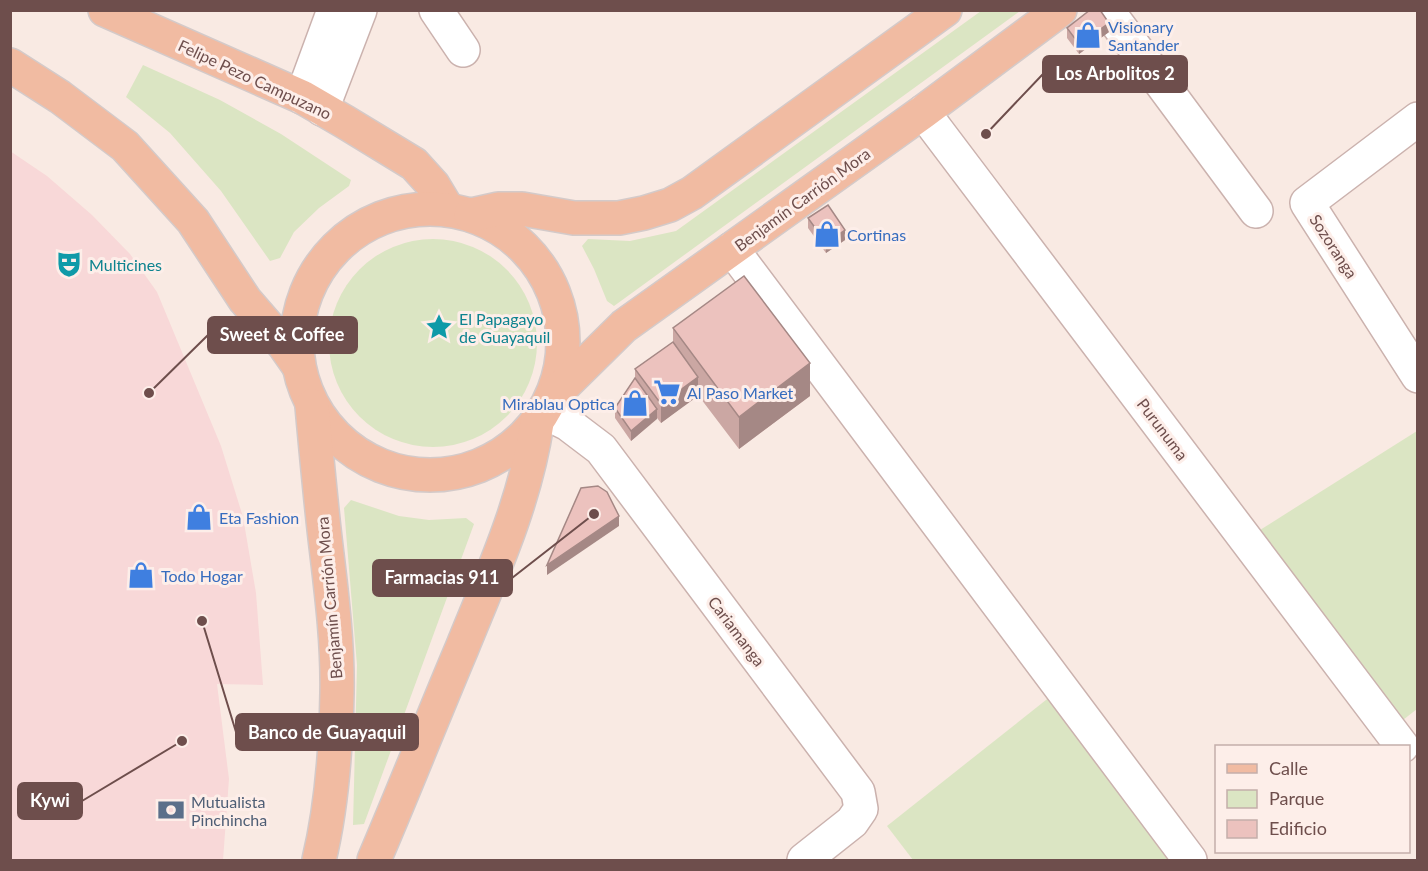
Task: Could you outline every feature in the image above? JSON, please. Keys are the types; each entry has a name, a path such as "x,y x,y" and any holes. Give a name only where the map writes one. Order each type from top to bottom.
{"main road":[{"name":"Felipe Pezo Campuzano","path":"105,10 312,103 383,144 414,165 459,213"},
{"path":"298,365 297,323 309,284 333,249 366,225 406,211 459,213 522,209 574,218 619,218 670,205 692,193 945,10"},
{"name":"Benjamín Carrión Mora","path":"312,406 340,441 349,447 377,464 420,475 464,471 504,453 624,326 923,112 1060,10"},
{"path":"10,65 60,97 125,146 193,220 245,300 298,365 312,406"},
{"path":"374,861 506,540 544,411 563,362 563,324 553,288 533,256 505,232 459,213"},
{"name":"Benjamín Carrión Mora","path":"312,406 334,612 337,691 334,770 320,861"}],"street":[{"path":"312,103 334,10"},
{"path":"312,103 360,10"},
{"path":"436,10 463,50"},
{"path":"1107,10 1256,211"},
{"name":"Purunuma","path":"923,112 1400,745"},
{"name":"Sozoranga","path":"1418,119 1307,203 1418,376"},
{"path":"732,249 1190,861"},
{"name":"Cariamanga","path":"544,411 568,424 601,449 858,792 861,809 852,822 804,861"}],"shaded area":[{"path":"10,151 47,176 92,215 130,254 157,292 221,446 243,517 256,593 263,685 217,684 229,779 223,860 11,860"}],"green space":[{"path":"981,11 1020,11 614,306 607,301 582,246 588,239 630,241 676,231"},
{"path":"143,65 220,100 281,134 351,180 349,186 319,208 294,232 280,258 270,261 221,191 170,133 126,97"},
{"path":"423,239 443,239 463,243 482,251 507,269 520,285 529,303 537,333 533,373 529,383 520,401 507,417 491,430 463,443 443,447 423,447 403,443 384,435 367,424 352,409 333,373 329,353 329,333 333,313 341,294 352,277 367,262 403,243"},
{"path":"1417,431 1417,709 1394,727 1252,535"},
{"path":"351,500 399,516 429,520 466,518 474,524 364,824 353,825 357,665 344,508"},
{"path":"1056,692 1179,860 913,860 887,826"}],"building":[{"path":"1090,10 1100,10 1109,23 1079,44 1067,28"},
{"path":"828,205 845,230 826,243 808,218"},
{"path":"744,276 810,363 739,417 673,328"},
{"path":"673,342 698,377 661,404 635,369"},
{"name":"Mirablau Optica","path":"635,378 657,409 631,431 615,408"},
{"path":"598,486 607,492 619,516 547,565 581,488"}],"place":[{"name":"Visionary Santander","path":"1088,35"},
{"name":"Los Arbolitos 2","path":"986,134"},
{"name":"Cortinas","path":"827,234"},
{"name":"Multicines","path":"69,264"},
{"name":"El Papagayo de Guayaquil","path":"439,327"},
{"name":"Al Paso Market","path":"667,392"},
{"name":"Sweet & Coffee","path":"149,393"},
{"name":"Mirablau Optica","path":"635,403"},
{"name":"Farmacias 911","path":"594,514"},
{"name":"Eta Fashion","path":"199,517"},
{"name":"Todo Hogar","path":"141,575"},
{"name":"Banco de Guayaquil","path":"202,621"},
{"name":"Kywi","path":"182,741"},
{"name":"Mutualista Pinchincha","path":"171,810"}]}
